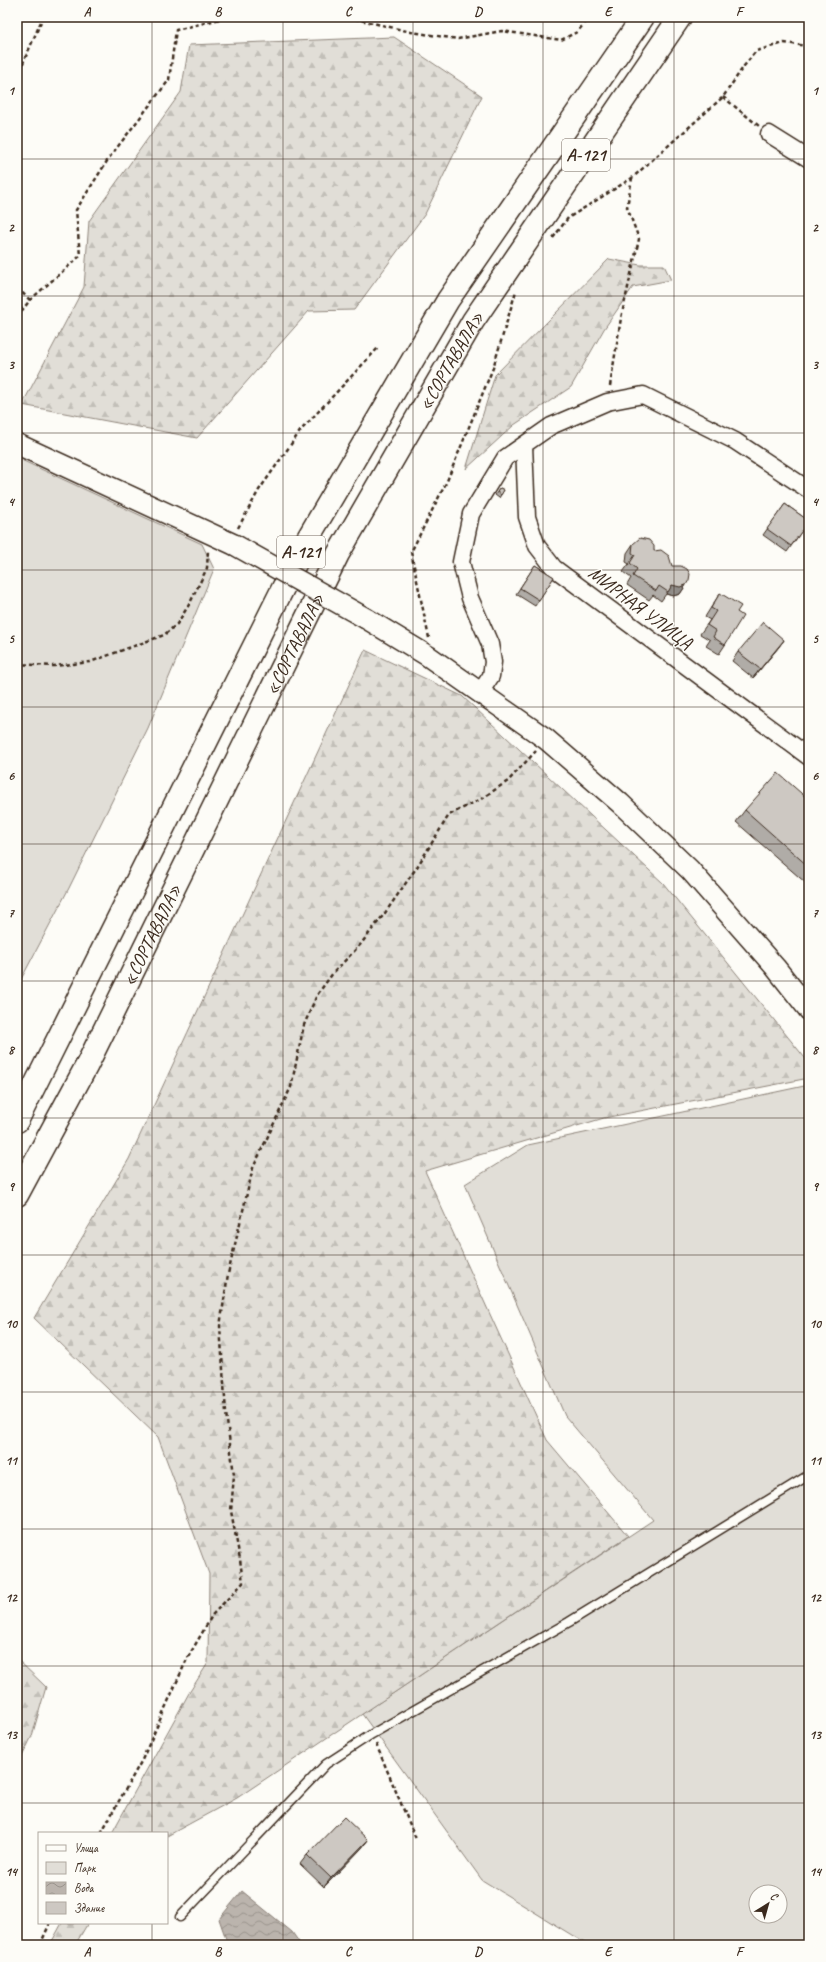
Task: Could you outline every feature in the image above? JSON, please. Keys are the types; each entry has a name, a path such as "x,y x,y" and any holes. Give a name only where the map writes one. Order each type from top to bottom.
{"highway":[{"name":"«СОРТАВАЛА»","path":"17,1121 308,538 448,300 643,17"},
{"name":"«СОРТАВАЛА»","path":"17,1195 87,1065 338,554 473,321 680,17"}],"street":[{"path":"769,134 809,159"},
{"path":"481,691 491,676 493,662 490,644 470,598 460,562 471,514 505,458 551,426 607,402 643,396 735,441 809,490"},
{"path":"17,444 209,532 233,536 481,691 546,738 620,803 690,870 775,967 809,1010"},
{"name":"МИРНАЯ УЛИЦА","path":"524,445 528,517 537,546 554,568 809,757"}],"lane":[{"path":"180,1917 326,1764 372,1734 569,1622 809,1475"}],"path":[{"path":"17,77 43,17"},
{"path":"17,317 30,300 80,256 76,210 110,158 169,80 176,30 228,17"},
{"path":"348,17 411,32 458,39 502,31 561,40 577,32 590,17"},
{"path":"550,243 568,218 632,178 723,98 744,66 756,51 784,43 809,46"},
{"path":"723,98 769,134"},
{"path":"607,402 621,318 639,239 627,207 632,178"},
{"path":"438,663 429,636 411,552 447,481 487,382 517,286"},
{"path":"17,288 30,300"},
{"path":"233,536 259,490 301,430 378,348"},
{"path":"17,664 54,666 90,662 164,635 177,624 207,568 209,532"},
{"path":"102,1832 142,1760 187,1659 213,1614 242,1583 240,1559 231,1511 234,1475 226,1413 220,1326 228,1274 253,1168 291,1087 304,1025 321,990 333,973 360,945 385,913 417,867 449,815 481,798 508,781 530,759 546,738"},
{"path":"372,1734 416,1839"},
{"path":"40,1945 50,1924"}],"green space":[{"path":"394,37 482,96 425,214 354,310 309,311 197,438 22,405 84,287 89,221 181,92 189,45"},
{"path":"609,259 640,265 664,265 671,280 633,287 604,329 571,387 514,425 466,469 495,375"},
{"path":"17,458 202,544 214,569 148,728 69,888 17,987"},
{"path":"365,650 462,696 663,883 809,1063 809,1078 604,1118 425,1171 547,1440 628,1536 237,1798 168,1835 168,1832 113,1832 189,1693 208,1663 209,1574 158,1437 34,1318 129,1159"},
{"path":"809,1085 809,1945 588,1945 482,1880 362,1714 653,1520 565,1416 465,1184 528,1145"},
{"path":"17,1659 46,1687 32,1736 17,1767"},
{"path":"61,1924 87,1924 75,1945 50,1945"}],"water":[{"path":"242,1891 292,1932 301,1945 232,1945 226,1939 219,1919"}],"building":[{"path":"500,488 504,490 501,495 497,492"},
{"path":"785,504 809,521 791,546 767,529"},
{"path":"640,538 649,540 654,546 654,551 661,550 669,556 672,566 681,566 687,569 690,574 686,585 680,587 672,585 668,592 659,586 656,591 633,576 637,569 630,563 635,555 632,553 633,544"},
{"path":"535,565 554,577 539,600 520,588"},
{"path":"720,593 741,606 737,612 743,616 725,645 713,637 716,631 707,625 716,611 711,608"},
{"path":"763,622 784,640 760,669 738,652"},
{"path":"778,773 809,800 809,867 745,810"},
{"path":"344,1817 368,1840 331,1878 307,1855"}]}
